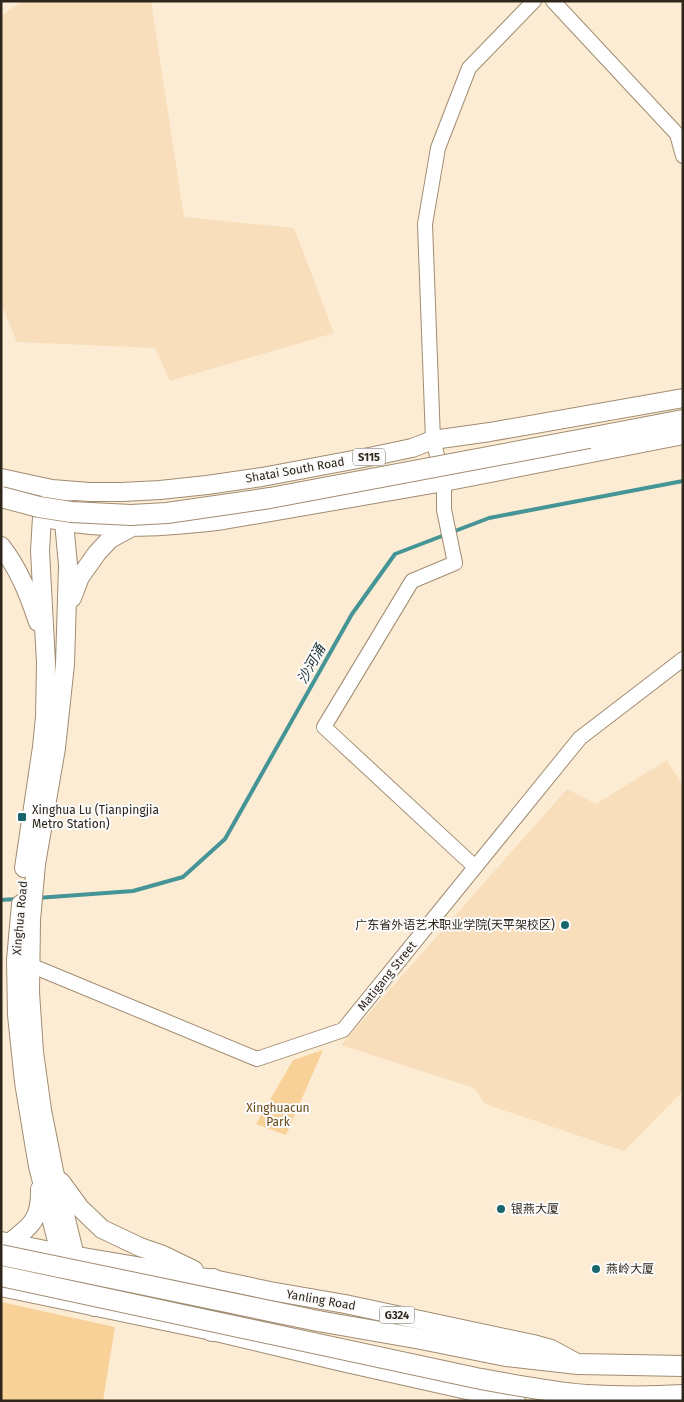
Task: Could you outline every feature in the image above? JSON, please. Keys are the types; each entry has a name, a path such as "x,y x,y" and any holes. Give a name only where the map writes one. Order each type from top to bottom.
{"highway":[{"path":"1,497 39,507 71,512 131,515 167,513 270,498 683,420"},
{"name":"Yanling Road","path":"4,1246 318,1321 506,1356 578,1364 683,1366"},
{"path":"1,1276 518,1386 587,1395 683,1395"},
{"path":"212,1331 201,1315 197,1301 202,1289 213,1279"}],"main road":[{"name":"Shatai South Road","path":"52,489 122,492 207,485 262,477 374,456 412,448 432,440 490,432 683,398"},
{"path":"1,506 54,520 133,526 174,525 224,520 444,482 683,435"},
{"name":"S115","path":"1,478 52,489"},
{"name":"Xinghua Road","path":"30,863 56,748 65,664 68,565 54,520 52,489"},
{"name":"Xinghua Road","path":"46,1169 42,1110 32,1032 30,965 26,918 45,717 45,642 40,551 54,520"},
{"path":"66,615 80,577 97,553 110,539 133,526"},
{"path":"1,546 17,569 30,596 45,642"},
{"name":"Xinghua Road","path":"26,918 16,960 17,1015 24,1082 68,1260 94,1307"},
{"path":"4,1246 31,1225 37,1214 46,1169"},
{"path":"46,1169 80,1208 102,1229 140,1248 163,1255 213,1279"},
{"name":"G324","path":"4,1246 68,1260"},
{"path":"1,1264 58,1275 65,1273 68,1260"},
{"name":"Yanling Road","path":"68,1260 213,1279 345,1304 551,1349 578,1364"},
{"path":"1,1287 212,1331 516,1401"}],"street":[{"path":"475,867 324,727 412,581 454,563 444,510 444,482 432,440 425,224 438,148 469,68 534,1"},
{"path":"553,1 677,134 683,156"},
{"name":"Matigang Street","path":"30,965 257,1059 343,1030 580,738 683,659"}],"shaded area":[{"path":"23,1 151,1 184,217 294,228 334,333 170,381 155,348 17,342 1,304 1,16"},
{"name":"广东省外语艺术职业学院(天平架校区)","path":"667,760 683,786 683,1091 624,1151 485,1104 474,1088 341,1045 567,789 596,804"}],"green space":[{"name":"Xinghuacun Park","path":"323,1050 286,1135 256,1124 293,1060"},
{"path":"1,1302 115,1327 103,1401 1,1401"}],"waterway":[{"name":"沙河涌","path":"37,898 133,891 183,877 225,839 352,614 395,554 489,518 683,481"},
{"name":"沙河涌","path":"1,900 17,899"}],"place":[{"name":"Xinghua Lu (Tianpingjia Metro Station)","path":"22,817"},
{"name":"广东省外语艺术职业学院(天平架校区)","path":"565,925"},
{"name":"银燕大厦","path":"501,1209"},
{"name":"燕岭大厦","path":"596,1269"}]}
